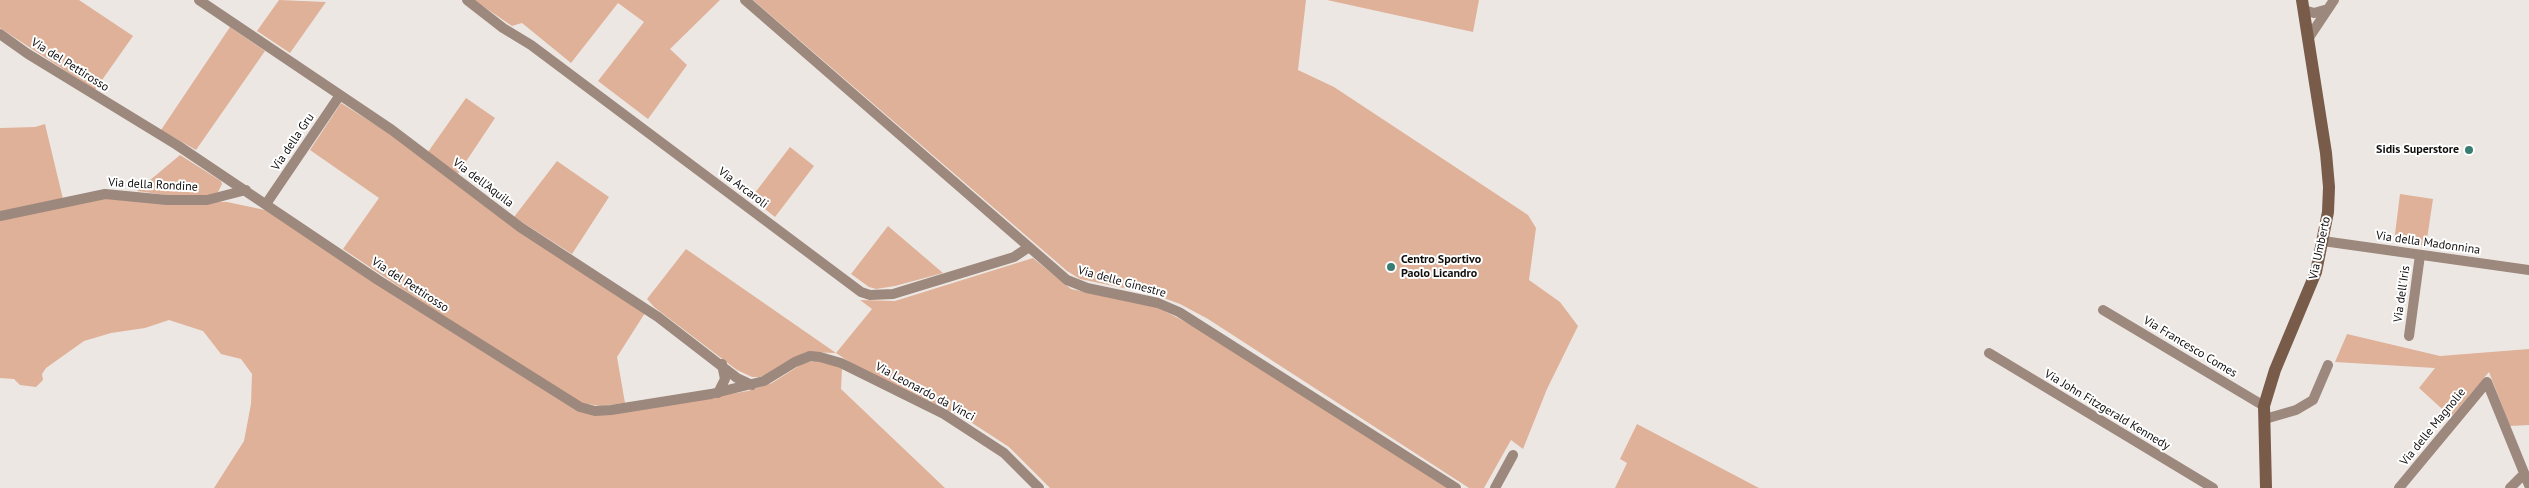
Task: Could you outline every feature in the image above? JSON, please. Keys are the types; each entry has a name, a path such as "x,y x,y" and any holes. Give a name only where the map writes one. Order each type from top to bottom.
{"main road":[{"name":"Via Umberto","path":"2266,488 2264,412 2276,370 2311,289 2323,241 2329,187 2310,36 2303,5"}],"street":[{"name":"Via dell'Aquila","path":"199,0 392,130 520,227 658,318 722,364 737,378 752,385"},
{"name":"Via Arcaroli","path":"467,0 503,28 531,45 861,292 870,295 893,294 1014,257 1029,247"},
{"name":"Via delle Ginestre","path":"745,0 1029,247 1077,286 1158,303 1200,324 1456,488"},
{"path":"2310,36 2334,0"},
{"path":"2303,5 2314,13 2328,9"},
{"name":"Via del Pettirosso","path":"0,34 246,190 378,280 580,407 595,411 611,410 718,393 752,385 775,376 794,362 810,356 841,363"},
{"name":"Via della Gru","path":"266,204 340,95"},
{"name":"Via della Rondine","path":"0,216 105,194 167,200 207,200 246,190"},
{"name":"Via della Madonnina","path":"2323,241 2529,270"},
{"name":"Via dell'Iris","path":"2409,336 2420,255"},
{"name":"Via Francesco Comes","path":"2103,310 2264,412"},
{"name":"Via John Fitzgerald Kennedy","path":"1989,353 2213,488"},
{"name":"Via Leonardo da Vinci","path":"841,363 944,414 968,429 1004,453 1039,488"},
{"path":"718,393 724,379 722,364"},
{"path":"2264,412 2296,410 2313,400 2328,365"},
{"name":"Via delle Magnolie","path":"2400,488 2487,382 2527,481"},
{"path":"1495,488 1513,455"},
{"path":"2510,488 2522,477 2527,481"}],"shaded area":[{"path":"0,0 79,0 133,36 95,90 0,28"},
{"path":"279,0 326,2 290,53 257,31"},
{"path":"474,0 720,0 670,49 687,65 648,119 598,81 644,22 618,3 571,63 522,23 512,26"},
{"path":"753,0 1306,0 1298,70 1334,87 1528,215 1536,228 1529,280 1560,302 1578,326 1547,389 1523,449 1511,440 1484,488 1469,488 1208,319 1180,304 1153,294 1080,279 1067,271"},
{"path":"1327,0 1479,0 1473,32"},
{"path":"230,27 265,51 196,150 161,130"},
{"path":"466,98 495,118 457,175 428,152"},
{"path":"341,103 390,134 645,313 617,357 625,403 601,406 581,403 441,315 343,249 379,198 310,150"},
{"path":"45,124 63,199 0,212 0,128 35,127"},
{"path":"790,147 814,166 775,217 751,198"},
{"path":"180,155 221,181 222,184 218,192 211,196 166,195 137,191"},
{"path":"557,161 609,197 572,254 514,217"},
{"path":"2400,194 2433,199 2426,246 2394,242"},
{"path":"104,198 227,202 265,210 576,408 627,411 748,391 772,383 805,362 829,363 842,368 841,389 945,488 214,488 244,441 251,404 252,374 241,359 221,354 203,331 169,320 145,328 111,333 84,341 46,368 42,374 43,380 36,387 20,385 14,379 0,378 0,219"},
{"path":"888,226 943,273 876,289 869,287 851,274"},
{"path":"686,249 836,353 806,352 768,375 759,377 752,377 737,370 654,307 647,299"},
{"path":"1033,258 1071,289 1157,307 1204,332 1448,488 1050,488 1009,447 966,419 856,366 836,353 872,309 860,300 895,301"},
{"path":"2347,334 2440,356 2529,349 2529,425 2510,426 2489,372 2451,417 2419,388 2435,368 2335,362"},
{"path":"1637,424 1759,488 1615,488 1627,463 1620,459"}],"place":[{"name":"Sidis Superstore","path":"2469,150"},
{"name":"Centro Sportivo Paolo Licandro","path":"1391,267"}]}
